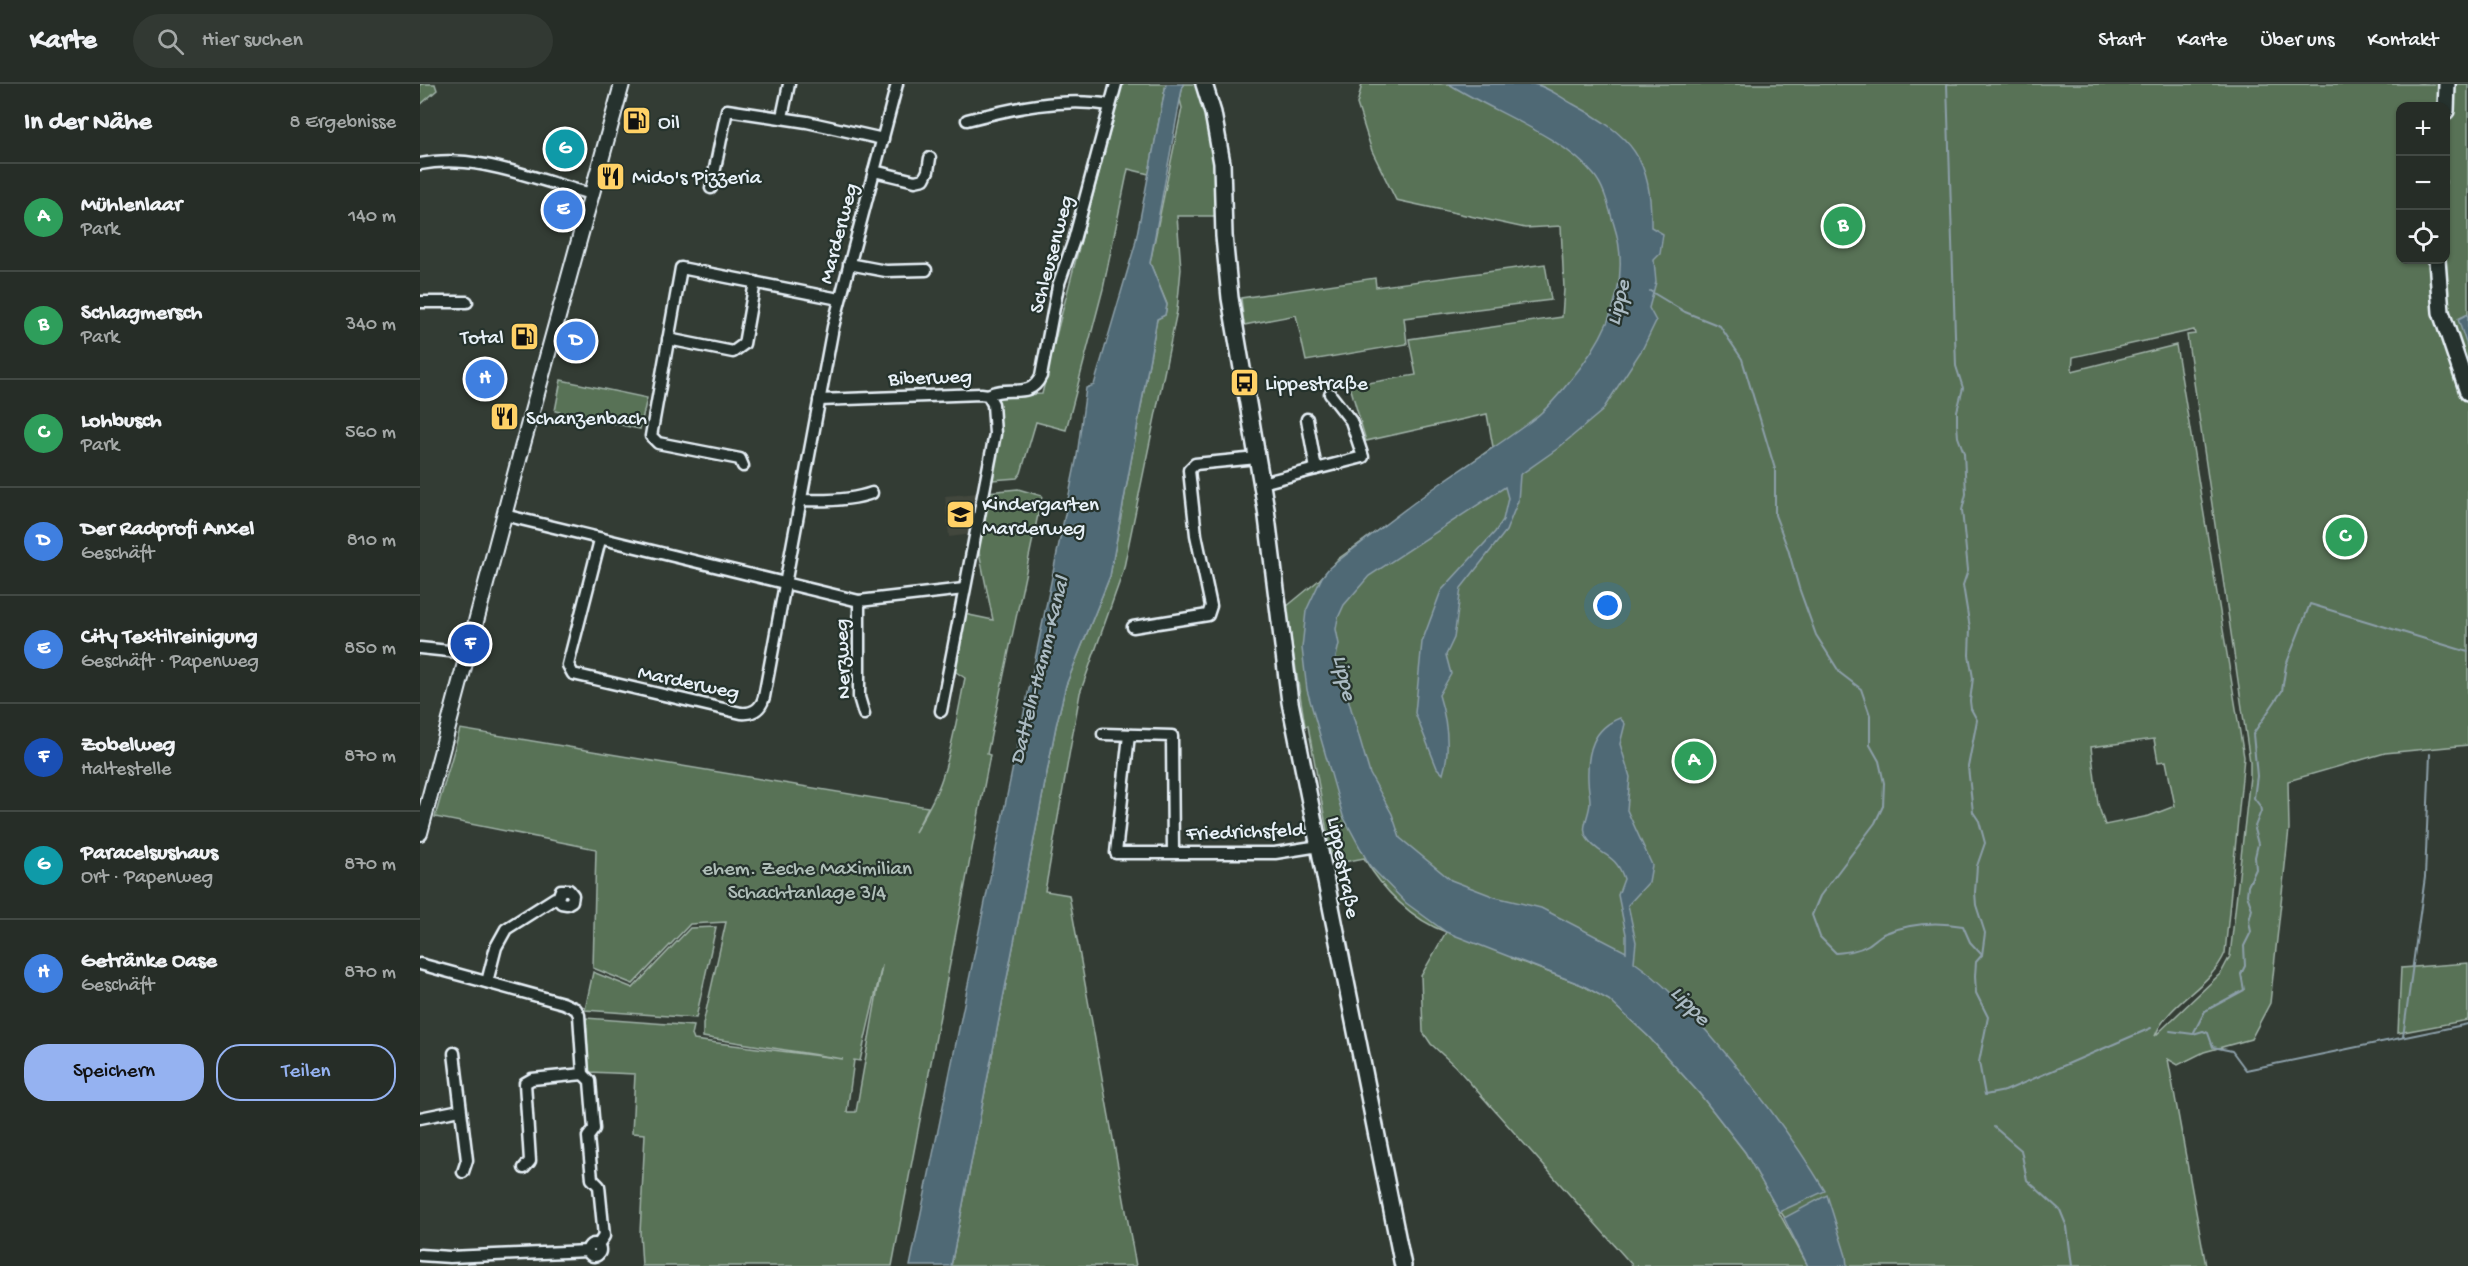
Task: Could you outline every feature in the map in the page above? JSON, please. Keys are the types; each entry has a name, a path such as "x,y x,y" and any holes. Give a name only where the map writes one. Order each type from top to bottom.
{"main road":[{"name":"Lippestraße","path":"1204,84 1213,113 1222,163 1224,236 1230,298 1262,483 1288,690 1402,1266"},
{"path":"2446,102 2447,84"},
{"path":"2437,264 2441,312 2468,392"}],"street":[{"path":"420,833 622,84"},
{"path":"782,117 789,84"},
{"name":"Marderweg","path":"600,540 568,665 573,674 582,678 741,713 752,713 762,703 839,299 897,84"},
{"name":"Schleusenweg","path":"988,395 994,392 1030,390 1035,387 1041,376 1059,286 1074,240 1116,84"},
{"path":"967,120 1038,105 1086,102 1110,105"},
{"path":"711,188 727,110 782,117 883,139"},
{"path":"874,171 915,181 924,179 930,158"},
{"path":"420,164 452,162 478,164 591,194"},
{"path":"849,264 886,271 926,270"},
{"path":"743,466 740,459 658,443 652,439 650,433 681,268 839,299"},
{"path":"668,339 734,352 738,350 744,344 755,282"},
{"path":"420,302 467,302"},
{"name":"Biberweg","path":"819,400 981,394 988,395 993,404 995,434 941,711"},
{"path":"1262,483 1363,457 1351,421 1330,394"},
{"path":"1306,419 1316,469"},
{"path":"1133,627 1208,615 1211,606 1196,535 1189,470 1195,464 1257,458"},
{"path":"801,500 862,497 872,493"},
{"path":"504,516 859,601 964,589"},
{"name":"Nerzweg","path":"859,601 859,697 864,714"},
{"path":"420,648 468,653"},
{"name":"Friedrichsfeld","path":"1103,734 1172,736 1173,852"},
{"name":"Friedrichsfeld","path":"1129,735 1116,853 1275,853 1319,846"},
{"path":"487,982 496,947 506,929 555,897 558,898"},
{"path":"420,964 563,1003 576,1009 579,1015 583,1074 590,1081 594,1129 588,1137 592,1179 599,1186 604,1236 595,1254 450,1257 420,1255"},
{"path":"454,1053 467,1160 464,1172"},
{"path":"524,1168 530,1161 525,1083 532,1079 583,1074"},
{"path":"420,1118 460,1110"},
{"path":"522,1254 522,1266"}],"shaded area":[{"name":"Kindergarten Marderweg","path":"979,493 973,534 949,537 945,496"}],"green space":[{"path":"420,84 435,84 437,90 420,105"},
{"path":"1122,84 1166,84 1149,174 1128,169 1103,289 1066,430 1036,422 1021,473 1017,478 992,480 989,479 998,434 997,396 1042,394"},
{"path":"1183,84 1200,84 1213,119 1223,216 1177,216 1181,269 1177,311 1123,572 1080,693 1045,891 1069,895 1136,1266 951,1266 1056,726 1066,685 1110,576 1157,319 1165,315 1167,304 1150,263 1182,108 1180,100"},
{"path":"1362,84 2468,84 2468,745 2385,753 2288,781 2289,829 2270,1003 2251,1039 2204,1052 2178,1065 2168,1059 2206,1266 1812,1266 1794,1231 1771,1198 1808,1266 1633,1266 1455,1066 1431,1044 1423,1032 1421,976 1446,932 1421,920 1399,902 1371,870 1364,858 1333,864 1308,726 1305,726 1286,607 1319,580 1338,559 1493,447 1487,414 1366,441 1350,386 1416,375 1409,339 1562,317 1564,289 1561,226 1525,228 1396,200 1372,151 1357,104","holes":["2194,330 2195,334 2187,335 2250,762 2250,776 2230,956 2221,973 2155,1036 2170,1013 2210,976 2225,953 2244,757 2176,345 2072,371 2073,357","2154,739 2158,762 2166,761 2175,806 2149,816 2105,825 2098,804 2091,747","1511,958 1565,971 1625,1007 1738,1136 1771,1197 1745,1152 1699,1093 1648,1036 1609,1000 1582,985"]},
{"path":"1545,264 1551,300 1404,318 1407,344 1306,361 1296,315 1244,325 1241,298 1375,278 1376,287"},
{"path":"561,380 647,398 640,429 555,411"},
{"name":"ehem. Zeche Maximilian Schachtanlage 3/4","path":"1018,489 1042,496 987,754 990,755 892,1266 642,1266 640,1233 645,1134 632,1133 635,1074 589,1072 586,1018 694,1026 692,1035 694,1040 843,1059 703,1037 703,1024 726,922 690,924 633,984 593,968 596,849 435,817 460,729 928,807 915,832 940,785 952,741 965,678 953,670 964,614 993,620 977,542 987,492","holes":["882,965 856,1112 847,1112 854,1060 860,1061"]},
{"path":"716,927 696,1018 585,1010 593,972 633,988 690,928"},
{"path":"2468,963 2468,1020 2398,1033 2401,968"}],"water":[{"name":"Datteln-Hamm-Kanal","path":"1166,84 1183,84 1150,263 1167,305 1165,315 1157,319 1110,576 1066,685 1056,726 951,1266 910,1266 1077,456 1086,388 1094,385 1135,245"},
{"name":"Lippe","path":"1449,84 1537,85 1593,116 1624,139 1642,166 1648,183 1651,227 1663,234 1660,254 1654,260 1656,282 1649,308 1656,321 1643,348 1602,411 1557,449 1520,475 1518,501 1506,531 1461,588 1454,638 1446,655 1451,674 1439,695 1447,734 1447,754 1443,774 1437,768 1415,713 1422,642 1441,591 1495,532 1503,520 1508,498 1505,487 1369,576 1344,605 1336,629 1339,644 1336,657 1370,774 1392,814 1400,838 1451,880 1495,897 1541,908 1626,952 1626,934 1618,895 1624,879 1616,863 1592,844 1585,834 1590,807 1588,769 1591,750 1603,728 1620,718 1625,724 1620,744 1630,777 1627,810 1652,865 1649,882 1628,905 1636,942 1634,962 1674,996 1726,1054 1785,1130 1825,1191 1779,1212 1745,1152 1699,1093 1648,1036 1609,1000 1582,985 1446,932 1406,903 1370,866 1343,816 1307,690 1302,648 1306,611 1322,577 1329,568 1399,514 1520,429 1546,408 1583,365 1595,347 1613,309 1618,289 1619,247 1606,199 1594,175 1564,148 1545,136"},
{"path":"2468,314 2468,349 2458,319"},
{"path":"1827,1195 1847,1266 1808,1266 1784,1218"}],"waterway":[{"path":"1947,84 1956,366 1963,388 1957,411 1958,437 1964,453 1966,494 1962,510 1968,570 1963,585 1970,628 1969,655 1973,678 1970,701 1971,709 1977,720 1968,767 1973,812 1979,821 1985,843 1977,866 1975,892 1976,905 1985,933 1982,955 1976,962 1975,976 1976,993 1988,1017 1979,1062 1985,1095 2005,1091 2151,1028"},
{"path":"1650,291 1685,312 1720,326 1742,359 1775,469 1775,515 1799,588 1816,635 1840,673 1861,689 1870,715 1870,745 1879,761 1884,783 1883,806 1875,823 1820,896 1812,915 1820,937 1836,953 1840,953 1860,949 1883,934 1903,927 1933,923 1953,924 1963,926 1970,942 1982,955"},
{"path":"2170,1031 2193,1034 2205,1011 2244,990 2241,974 2245,966 2244,946 2251,932 2249,921 2252,909 2247,895 2248,886 2256,869 2255,857 2258,844 2254,829 2261,811 2254,798 2257,776 2253,734 2282,691 2286,665 2310,604 2468,652"},
{"path":"2403,1037 2425,877 2430,754"},
{"path":"2193,1034 2203,1031 2208,1033 2213,1047 2232,1051 2246,1070 2468,1024"},
{"path":"1994,1127 2021,1150 2027,1180 2060,1210 2067,1227 2072,1266"}],"place":[{"name":"Oil","path":"637,121"},
{"name":"Paracelsushaus","path":"565,149"},
{"name":"Mido's Pizzeria","path":"611,176"},
{"name":"City Textilreinigung","path":"563,210"},
{"name":"Schlagmersch","path":"1843,226"},
{"name":"Total","path":"525,336"},
{"name":"Der Radprofi Anxel","path":"576,341"},
{"name":"Getränke Oase","path":"485,379"},
{"name":"Lippestraße","path":"1244,382"},
{"name":"Schanzenbach","path":"505,417"},
{"name":"Kindergarten Marderweg","path":"961,515"},
{"name":"Lohbusch","path":"2345,537"},
{"name":"Zobelweg","path":"470,644"},
{"name":"Mühlenlaar","path":"1694,761"}]}
